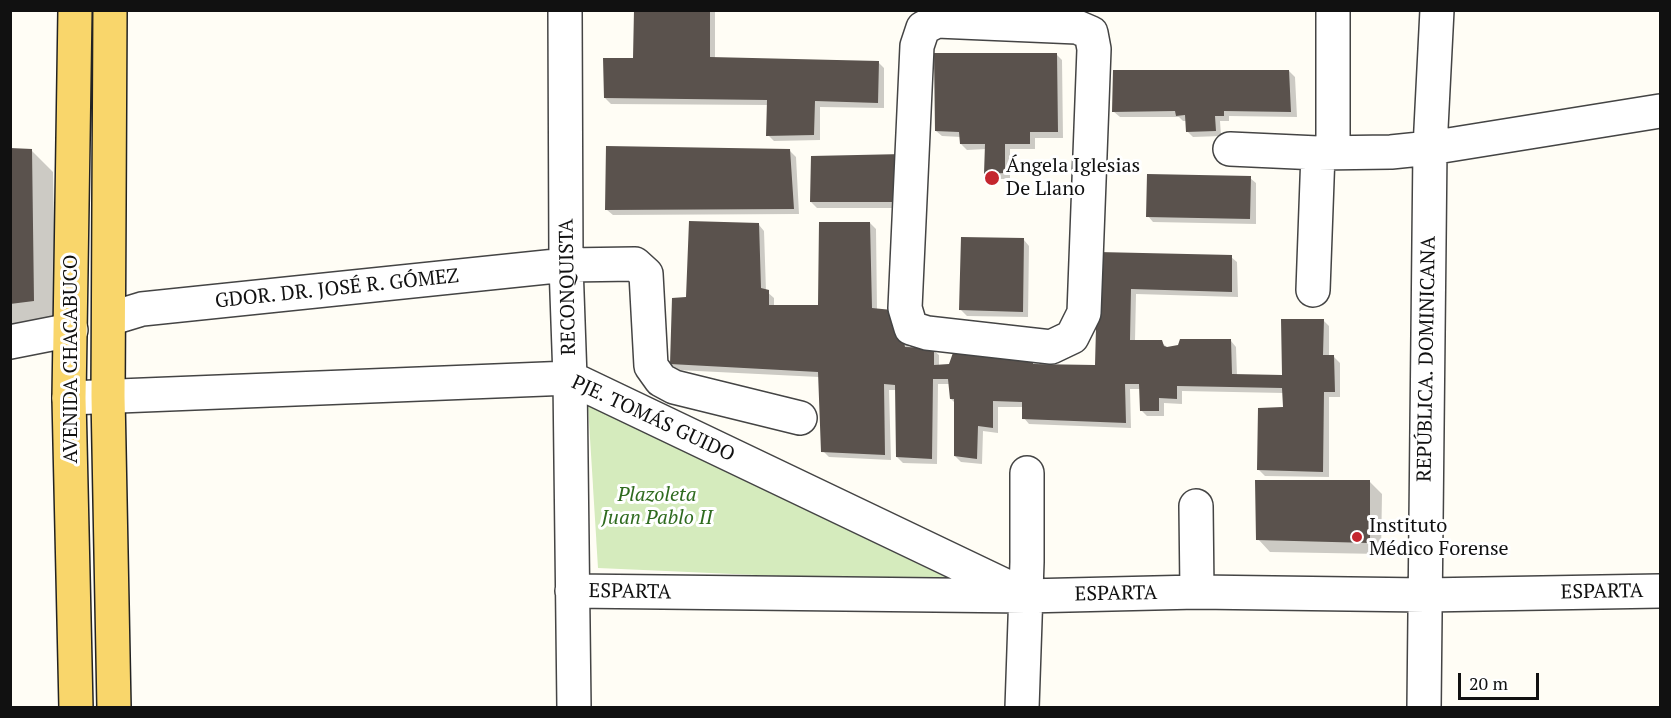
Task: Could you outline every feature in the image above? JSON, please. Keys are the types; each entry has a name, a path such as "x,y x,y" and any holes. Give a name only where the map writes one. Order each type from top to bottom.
{"main road":[{"name":"AVENIDA CHACABUCO","path":"75,10 69,398 76,708"},
{"name":"AVENIDA CHACABUCO","path":"110,10 108,396 114,708"},
{"path":"71,330 109,319"}],"street":[{"name":"RECONQUISTA","path":"565,10 566,265 570,378 574,708"},
{"path":"1313,290 1325,153 1333,10"},
{"name":"REPÚBLICA. DOMINICANA","path":"1424,708 1430,148 1437,10"},
{"path":"1008,17 1077,27 1091,33 1094,49 1084,314 1072,337 1051,346 927,333 911,328 905,308 917,46 923,28 937,21 1008,17"},
{"path":"1230,149 1325,153 1390,152 1430,148 1660,111"},
{"name":"GDOR. DR. JOSÉ R. GÓMEZ","path":"109,319 142,309 566,265 635,264 646,274 651,366 660,380 674,387 800,418"},
{"path":"10,342 71,330"},
{"name":"PJE. TOMÁS GUIDO","path":"69,398 570,378 1026,596"},
{"path":"1022,708 1028,473"},
{"path":"1196,506 1197,592"},
{"name":"ESPARTA","path":"572,591 1026,596 1197,592 1425,595 1660,591"}],"green space":[{"name":"Plazoleta Juan Pablo II","path":"588,405 960,584 598,568"}],"building":[{"path":"634,10 710,10 710,57 879,61 878,103 815,101 814,135 766,136 767,100 604,98 603,58 633,58"},
{"path":"934,53 1057,53 1058,132 1030,132 1030,144 1005,144 1005,173 984,174 985,144 960,144 959,132 935,131"},
{"path":"1113,70 1289,70 1291,112 1224,111 1224,116 1215,116 1216,131 1186,132 1185,115 1176,116 1175,111 1112,112"},
{"path":"606,146 790,149 794,209 605,210"},
{"path":"10,148 32,149 34,301 10,304"},
{"path":"904,154 906,202 810,202 811,156"},
{"path":"1147,174 1251,176 1250,219 1146,217"},
{"path":"689,221 759,223 761,288 769,290 769,305 818,305 819,222 870,222 872,308 892,310 897,337 904,341 905,347 934,348 934,365 949,364 955,347 1033,351 1033,364 1095,365 1098,252 1232,255 1232,292 1131,289 1130,340 1162,340 1164,346 1167,347 1178,345 1180,339 1231,339 1232,374 1282,375 1281,319 1324,319 1323,355 1334,355 1335,392 1324,392 1323,472 1257,470 1258,408 1283,407 1282,388 1177,386 1177,399 1159,398 1159,411 1140,411 1139,384 1125,384 1126,423 1022,419 1022,402 993,401 993,428 978,426 977,459 954,456 954,399 950,399 948,379 933,379 932,459 896,457 895,385 884,384 885,455 821,452 818,372 670,364 672,298 686,297"},
{"path":"961,237 1024,238 1023,312 959,310"},
{"name":"Instituto Médico Forense","path":"1255,480 1370,480 1370,543 1256,540"}],"place":[{"name":"Ángela Iglesias De Llano","path":"992,178"},
{"name":"Instituto Médico Forense","path":"1357,537"}]}
